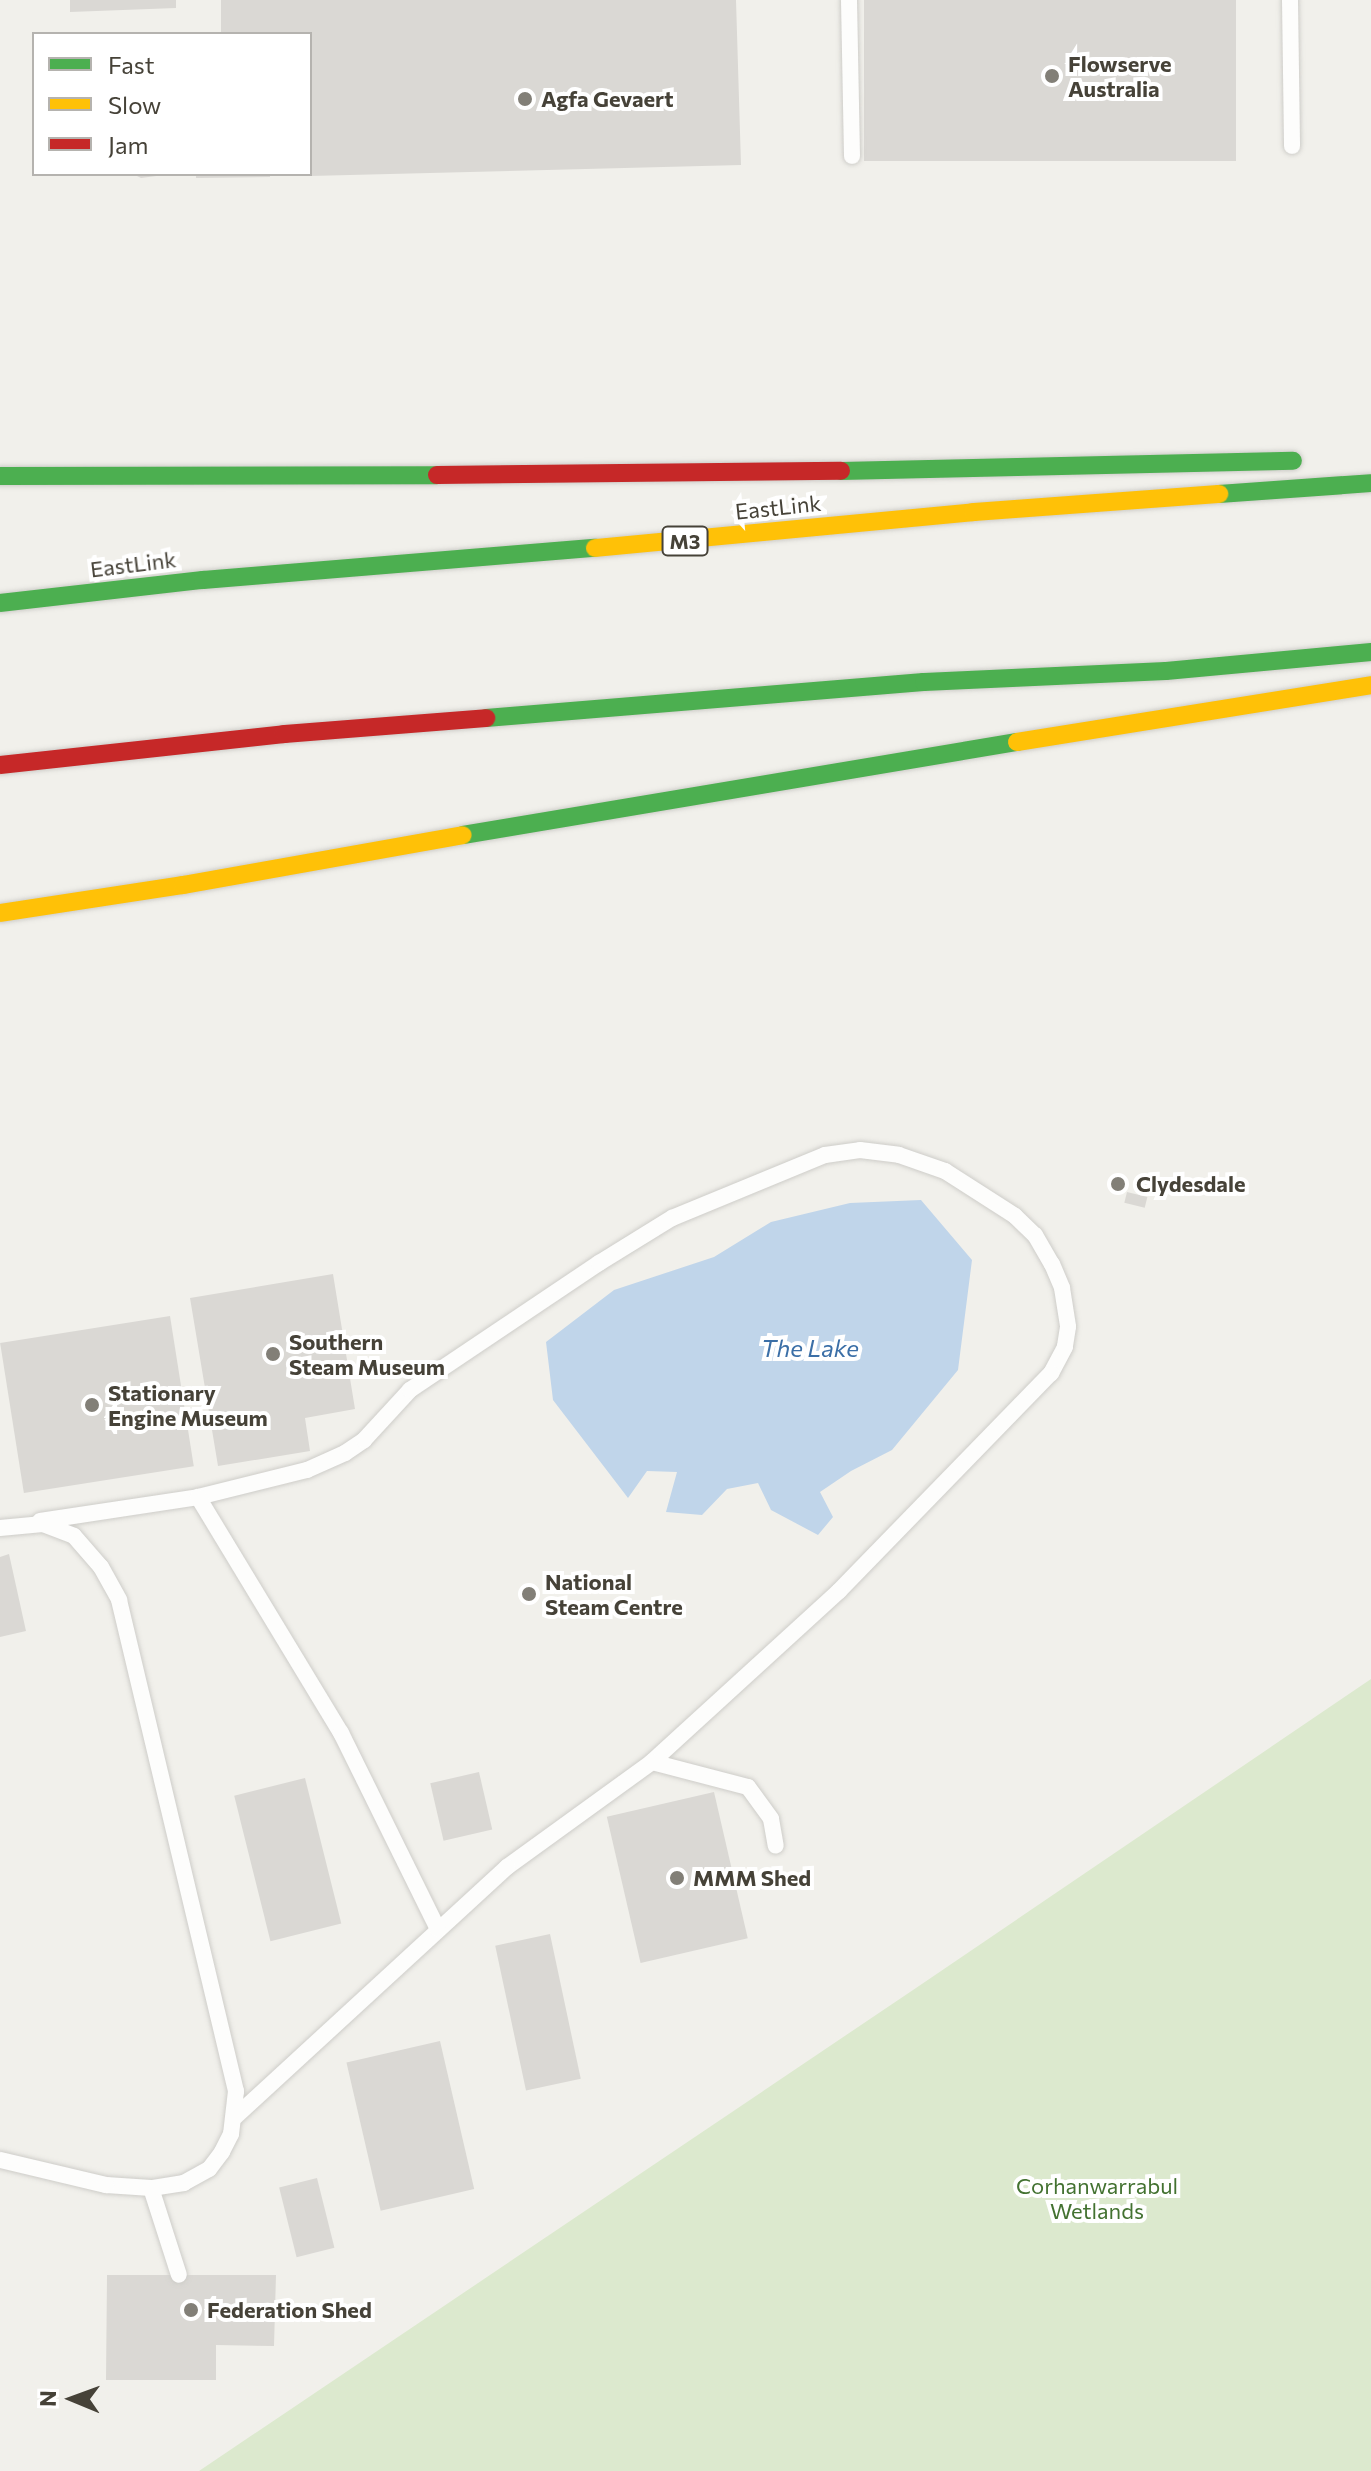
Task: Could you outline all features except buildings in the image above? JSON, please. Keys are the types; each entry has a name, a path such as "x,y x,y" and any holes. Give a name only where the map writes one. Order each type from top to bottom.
{"highway":[{"path":"0,476 114,478 877,471 1307,460"},
{"name":"EastLink","path":"0,603 203,580 658,543 973,512 1371,483"},
{"path":"0,765 284,734 924,682 1166,671 1371,652"},
{"path":"0,913 183,885 640,803 1371,685"}],"lane":[{"path":"849,0 852,156"},
{"path":"1290,0 1292,146"},
{"path":"0,1528 198,1497 307,1470 345,1453 364,1440 410,1390 599,1263 672,1218 825,1155 860,1150 899,1155 956,1177 1015,1216 1035,1235 1062,1288 1068,1327 1065,1347 1037,1389 839,1591 652,1762 507,1867 235,2117"},
{"path":"198,1497 341,1733 438,1929"},
{"path":"0,2160 106,2185 151,2188 184,2183 209,2169 222,2152 235,2117 234,2073 126,1619 101,1567 74,1536 43,1524 25,1523"},
{"path":"652,1762 748,1787 771,1819 776,1846"},
{"path":"151,2188 179,2275"}],"green space":[{"name":"Corhanwarrabul Wetlands","path":"1371,1679 1371,2471 199,2471 916,1988"}],"water":[{"name":"The Lake","path":"921,1200 972,1260 958,1370 892,1450 851,1471 820,1492 833,1517 818,1535 771,1510 758,1483 727,1489 702,1515 666,1512 677,1472 647,1471 628,1498 553,1400 546,1342 614,1290 714,1257 771,1222 850,1203"}],"traffic: fast":[{"path":"841,471 1293,461"},
{"path":"0,476 437,475"},
{"path":"1219,494 1371,483"},
{"path":"0,603 203,580 595,548"},
{"path":"486,718 924,682 1166,671 1371,652"},
{"path":"463,835 1017,742"}],"traffic: slow":[{"path":"595,548 973,512 1219,494"},
{"path":"1017,742 1371,685"},
{"path":"0,913 183,885 463,835"}],"traffic: jam":[{"path":"437,475 841,471"},
{"path":"0,765 284,734 486,718"}],"place":[{"name":"Flowserve Australia","path":"1052,76"},
{"name":"Agfa Gevaert","path":"525,99"},
{"name":"Clydesdale","path":"1118,1184"},
{"name":"Southern Steam Museum","path":"273,1354"},
{"name":"Stationary Engine Museum","path":"92,1405"},
{"name":"National Steam Centre","path":"529,1594"},
{"name":"MMM Shed","path":"677,1878"},
{"name":"Federation Shed","path":"191,2310"}]}
